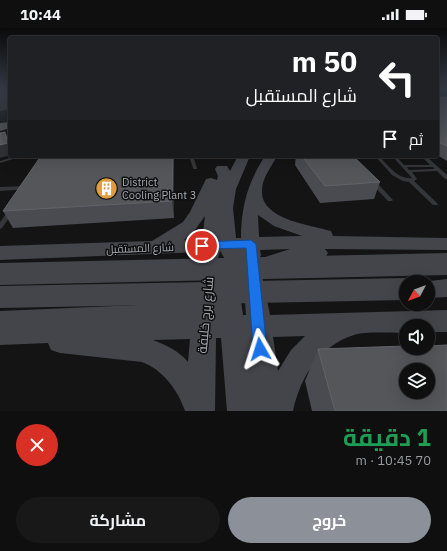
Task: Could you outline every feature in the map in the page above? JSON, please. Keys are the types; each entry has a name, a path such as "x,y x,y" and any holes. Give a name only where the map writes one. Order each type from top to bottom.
{"street":[{"path":"147,247 177,236 191,225 197,218 214,176 235,158"},
{"path":"242,411 246,327 219,245 225,222 229,187 243,158"},
{"name":"شارع برج خليفة","path":"200,411 204,329 251,244 251,200 254,187 270,158"},
{"name":"شارع برج خليفة","path":"222,169 224,176 216,199 219,245 246,327 268,411"},
{"path":"254,187 255,197 262,208 274,219 292,228 311,233 378,242"},
{"name":"شارع المستقبل","path":"0,253 251,244 378,242 445,244"},
{"path":"0,322 174,312 196,304 231,278 275,259 303,253 412,249 445,244"},
{"name":"شارع المستقبل","path":"0,274 447,264"},
{"path":"435,289 447,288"},
{"path":"0,297 399,289"},
{"path":"0,333 204,329 447,321"},
{"path":"278,411 286,383 293,369 312,345 337,330 365,323"},
{"path":"36,332 55,340 130,346 159,355 168,360 186,381 200,411"}],"lane":[{"path":"0,162 15,158"},
{"path":"192,158 195,168"},
{"path":"379,158 400,177 411,181 435,204"},
{"path":"396,158 415,178 411,181"},
{"path":"425,158 447,178"},
{"path":"404,166 433,166"},
{"path":"408,170 438,170"},
{"path":"370,178 390,200"},
{"path":"22,194 30,182"},
{"path":"0,189 26,188"},
{"path":"0,227 13,207"}],"building":[{"path":"439,107 447,107 447,146 439,142"},
{"path":"5,132 8,143 0,145 0,133"},
{"name":"District Cooling Plant 3","path":"40,158 173,158 172,201 3,211"},
{"path":"304,158 355,158 380,182 325,186"},
{"path":"447,345 447,411 335,411 318,349 399,346 399,355 435,355 435,346"}],"place":[{"name":"District Cooling Plant 3","path":"106,188"}],"route":[{"path":"202,246 251,244 260,349"}]}
